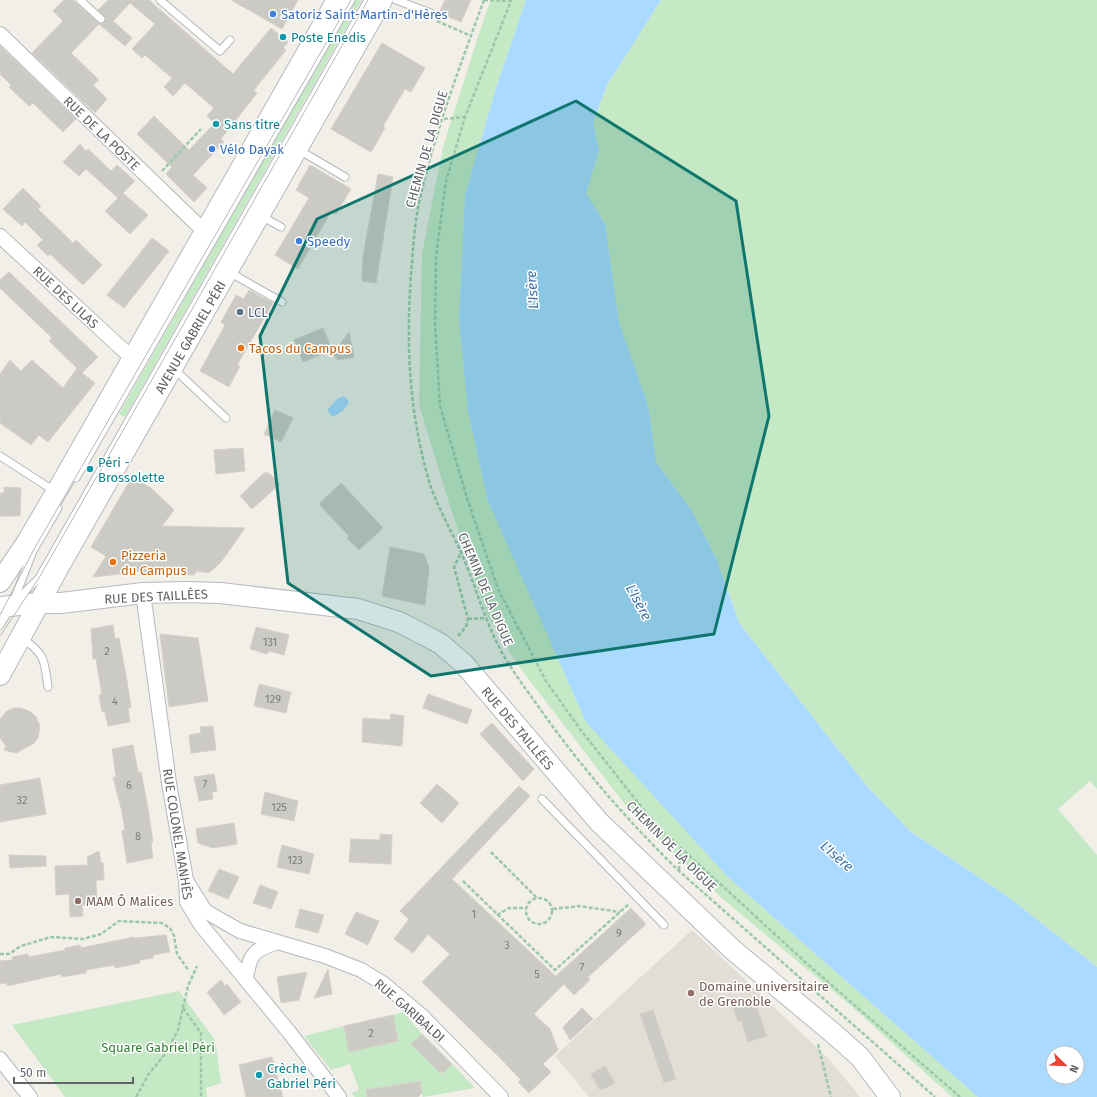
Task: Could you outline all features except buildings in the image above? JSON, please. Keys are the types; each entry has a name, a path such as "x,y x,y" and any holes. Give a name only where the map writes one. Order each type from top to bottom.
{"main road":[{"name":"AVENUE GABRIEL PÉRI","path":"0,582 63,493 133,358 337,0"},
{"name":"AVENUE GABRIEL PÉRI","path":"0,675 172,368 382,0"},
{"name":"RUE DES TAILLÉES","path":"6,606 62,603 143,593 220,593 358,609 399,622 428,636 447,649 464,664 599,822 733,950 855,1052 890,1097"}],"street":[{"name":"RUE DE LA POSTE","path":"0,34 204,231"},
{"name":"RUE DES LILAS","path":"0,236 133,358"},
{"name":"RUE COLONEL MANHÈS","path":"143,593 169,783 186,880 187,902 201,925 246,978 339,1097"},
{"name":"RUE GARIBALDI","path":"186,880 205,911 240,931 332,959 361,970 384,984 422,1016 501,1097"},
{"path":"246,978 248,963 258,948 278,942"},
{"path":"0,1059 30,1097"}],"lane":[{"path":"80,0 101,19"},
{"path":"160,0 220,51 230,40"},
{"name":"AVENUE GABRIEL PÉRI","path":"0,625 6,606 63,493 351,0"},
{"name":"AVENUE GABRIEL PÉRI","path":"6,606 39,578 368,0"},
{"path":"396,0 431,13"},
{"path":"297,149 345,177"},
{"path":"259,215 281,227"},
{"path":"227,271 282,302"},
{"path":"172,368 226,418"},
{"path":"0,456 63,493"},
{"path":"22,638 36,648 43,657 48,687"},
{"path":"542,799 664,926"}],"path":[{"path":"484,0 511,0 465,117 446,181 436,256 435,325 440,406 452,448 498,589 546,681 613,772 654,823 804,962 960,1097"},
{"name":"CHEMIN DE LA DIGUE","path":"484,0 428,166 413,241 409,304 409,371 414,417 430,483 440,510 462,553 485,618 500,648 517,676 585,770 645,838 679,871 935,1097"},
{"path":"444,119 465,117"},
{"path":"148,178 201,129"},
{"path":"447,649 466,627 468,619 454,567 462,553"},
{"path":"468,619 485,618"},
{"path":"679,871 680,848"},
{"path":"491,852 537,898"},
{"path":"463,881 554,970 636,897"},
{"path":"537,898 545,899 553,909 549,921 537,925 531,922 526,916 526,908 530,901 537,898"},
{"path":"553,909 579,906 620,912"},
{"path":"497,915 509,908 526,908"},
{"path":"0,954 9,954 21,946 51,937 84,939 101,934 119,921 162,922 170,928 174,936 177,954 189,971"},
{"path":"136,1097 148,1075 166,1053 178,1030 188,986 197,966"},
{"path":"183,1007 201,1033 201,1097"},
{"path":"818,1043 831,1097"}],"highlighted area":[{"path":"576,101 736,201 769,416 714,634 431,676 288,583 260,336 317,219"}],"shaded area":[{"name":"Domaine universitaire de Grenoble","path":"692,930 829,1059 860,1097 589,1097 555,1056"}],"green space":[{"path":"354,0 362,0 125,417 119,414"},
{"path":"491,0 526,0 496,88 465,195 459,319 468,411 488,501 728,877 978,1097 952,1097 850,1005 724,900 630,811 517,664 487,615 449,503 419,405 422,254 443,147"},
{"path":"661,0 1097,0 1097,789 1090,781 1058,809 1097,855 1097,967 1007,896 910,831 866,785 739,623 717,560 692,511 656,462 648,405 619,323 605,224 586,193 599,151 593,122 607,85"},
{"name":"Square Gabriel Péri","path":"179,991 215,1040 221,1083 206,1088 207,1097 65,1097 12,1025"},
{"path":"403,1012 422,1034 411,1044 441,1074 452,1064 475,1088 423,1097 419,1081 370,1089 371,1097 355,1097 351,1093 359,1090 350,1064 331,1070 304,1036 344,1026 349,1052 398,1041 393,1015"}],"water":[{"name":"L'Isère","path":"526,0 661,0 607,85 593,122 599,151 586,193 605,224 619,323 648,405 656,462 692,511 717,560 739,623 866,785 910,831 1007,896 1097,967 1097,1097 978,1097 728,877 586,722 488,501 468,411 459,319 465,195 496,88"},
{"path":"344,396 349,402 344,410 333,417 327,410 338,398"}],"tram line":[{"path":"0,615 33,551 351,0"},
{"path":"0,636 39,578 368,0"}],"place":[{"name":"Satoriz Saint-Martin-d'Hères","path":"273,14"},
{"name":"Poste Enedis","path":"283,37"},
{"name":"Sans titre","path":"216,124"},
{"name":"Vélo Dayak","path":"212,149"},
{"name":"Speedy","path":"299,241"},
{"name":"LCL","path":"240,312"},
{"name":"Tacos du Campus","path":"241,348"},
{"name":"Péri - Brossolette","path":"90,469"},
{"name":"Pizzeria du Campus","path":"113,562"},
{"name":"MAM Ô Malices","path":"78,901"},
{"name":"Domaine universitaire de Grenoble","path":"691,993"},
{"name":"Crèche Gabriel Péri","path":"259,1075"}]}
